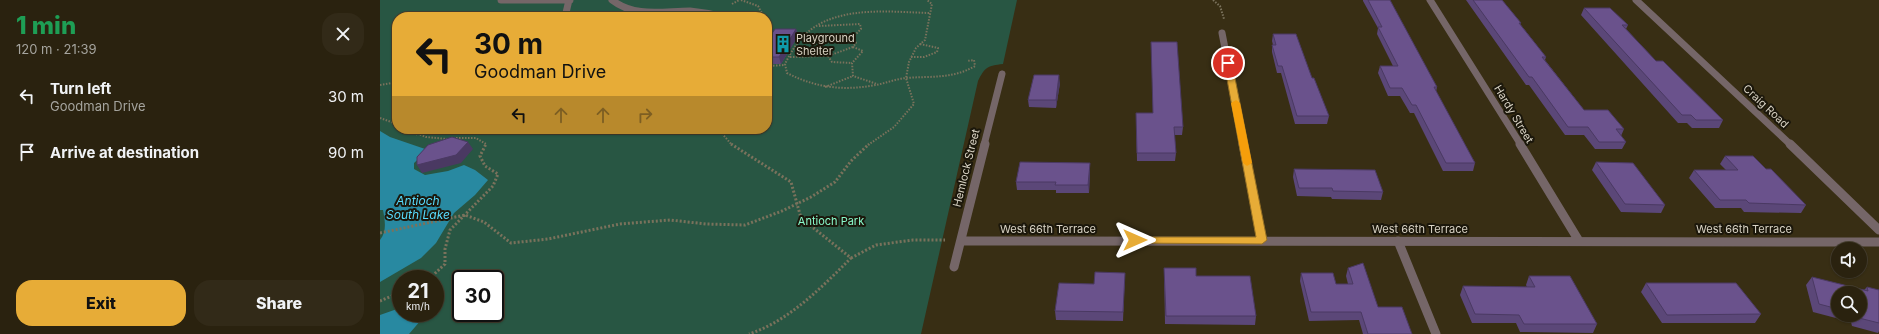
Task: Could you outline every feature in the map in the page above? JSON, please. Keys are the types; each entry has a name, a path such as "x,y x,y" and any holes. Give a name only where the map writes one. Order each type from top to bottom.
{"street":[{"path":"501,0 569,0 566,12"},
{"path":"612,0 628,9 645,12"},
{"name":"Hardy Street","path":"1430,0 1579,241"},
{"name":"Craig Road","path":"1636,0 1760,115 1879,230"},
{"path":"1222,33 1262,240"},
{"name":"Hemlock Street","path":"954,267 1002,74"},
{"name":"West 66th Terrace","path":"961,241 1262,240 1879,242"},
{"path":"1398,241 1436,334"}],"path":[{"path":"732,4 740,0 758,6 761,12"},
{"path":"381,232 465,215 484,222 511,243 548,239 620,224 670,220 706,224 745,225 797,204 835,182 851,161 867,146 894,127 914,104 906,78 911,57 916,48 925,40 929,13 932,4 927,0"},
{"path":"1213,0 1220,6 1225,20 1222,33"},
{"path":"929,13 855,14 828,21 802,37 785,66 787,73 804,82 824,87 849,89 906,78 945,78 966,72 975,66 974,60 967,61"},
{"path":"818,26 827,27 848,23 860,24 861,29 853,37 856,43 853,47"},
{"path":"911,57 924,57 937,52 938,48 920,44"},
{"path":"789,57 828,56 853,47 863,51 852,63 853,76"},
{"path":"828,56 832,62 852,63"},
{"path":"772,66 785,66"},
{"path":"824,87 853,76 878,84"},
{"path":"380,84 392,83"},
{"path":"380,118 392,122"},
{"path":"722,134 732,146 791,182 801,218 851,258"},
{"path":"416,135 435,140 476,138 486,144 480,156 485,166 498,174 493,186 450,230 445,249 445,264 439,270"},
{"path":"749,334 759,332 830,280 851,258 876,245 913,240 961,241"},
{"path":"380,301 392,296"}],"green space":[{"name":"Antioch Park","path":"380,0 1017,0 1003,64 987,68 978,81 921,334 380,334"}],"water":[{"name":"Antioch South Lake","path":"380,131 390,137 428,150 414,163 414,169 425,175 448,171 464,165 475,170 488,180 475,195 454,213 436,243 421,258 400,270 392,270 392,275 380,282 380,240 384,233 385,226 383,210 380,210"},
{"path":"392,311 392,322 419,322 409,334 380,334 380,315"}],"building":[{"path":"1368,0 1390,0 1437,87 1434,87 1475,163 1446,163 1416,105 1412,105 1402,88 1390,88 1380,66 1398,66 1378,27 1382,27"},
{"path":"1473,0 1502,0 1546,57 1542,57 1584,110 1608,110 1624,129 1616,129 1626,142 1599,142 1588,127 1568,127 1532,77 1529,77"},
{"path":"1584,8 1610,8 1628,25 1622,25 1656,61 1663,61 1723,120 1696,120 1691,115 1682,115"},
{"path":"775,29 796,29 779,57 772,57 772,34"},
{"path":"1273,34 1296,34 1312,78 1314,78 1329,116 1297,116 1282,66 1278,66 1272,45 1276,45"},
{"path":"1151,42 1177,42 1183,127 1174,127 1176,153 1137,153 1136,113 1153,113"},
{"path":"1034,75 1059,75 1056,100 1028,100"},
{"path":"452,137 468,142 456,155 417,165 417,157 428,145"},
{"path":"1725,156 1753,156 1766,169 1771,169 1806,205 1749,203 1746,200 1720,200 1694,170 1738,170"},
{"path":"1020,162 1090,163 1088,185 1055,185 1056,182 1016,182"},
{"path":"1596,162 1633,163 1665,205 1625,204"},
{"path":"1294,169 1375,170 1383,192 1333,191 1332,188 1299,188"},
{"path":"1363,263 1378,307 1402,307 1412,334 1368,334 1361,312 1311,312 1301,273 1333,273 1336,284 1353,284 1348,268"},
{"path":"1164,268 1196,268 1196,276 1250,276 1256,316 1166,316"},
{"path":"1095,272 1125,273 1123,312 1055,311 1059,283 1094,284"},
{"path":"1529,276 1570,276 1597,324 1524,324 1519,315 1475,314 1463,286 1535,287"},
{"path":"1812,277 1848,286 1831,286 1831,307 1819,304"},
{"path":"1646,283 1736,283 1761,314 1667,315"},
{"path":"1867,287 1879,290 1879,323 1867,320"}],"slow traffic":[{"path":"1236,103 1247,163"}],"place":[{"name":"Playground Shelter","path":"783,44"}],"route":[{"path":"1135,240 1262,240 1228,63"}]}
